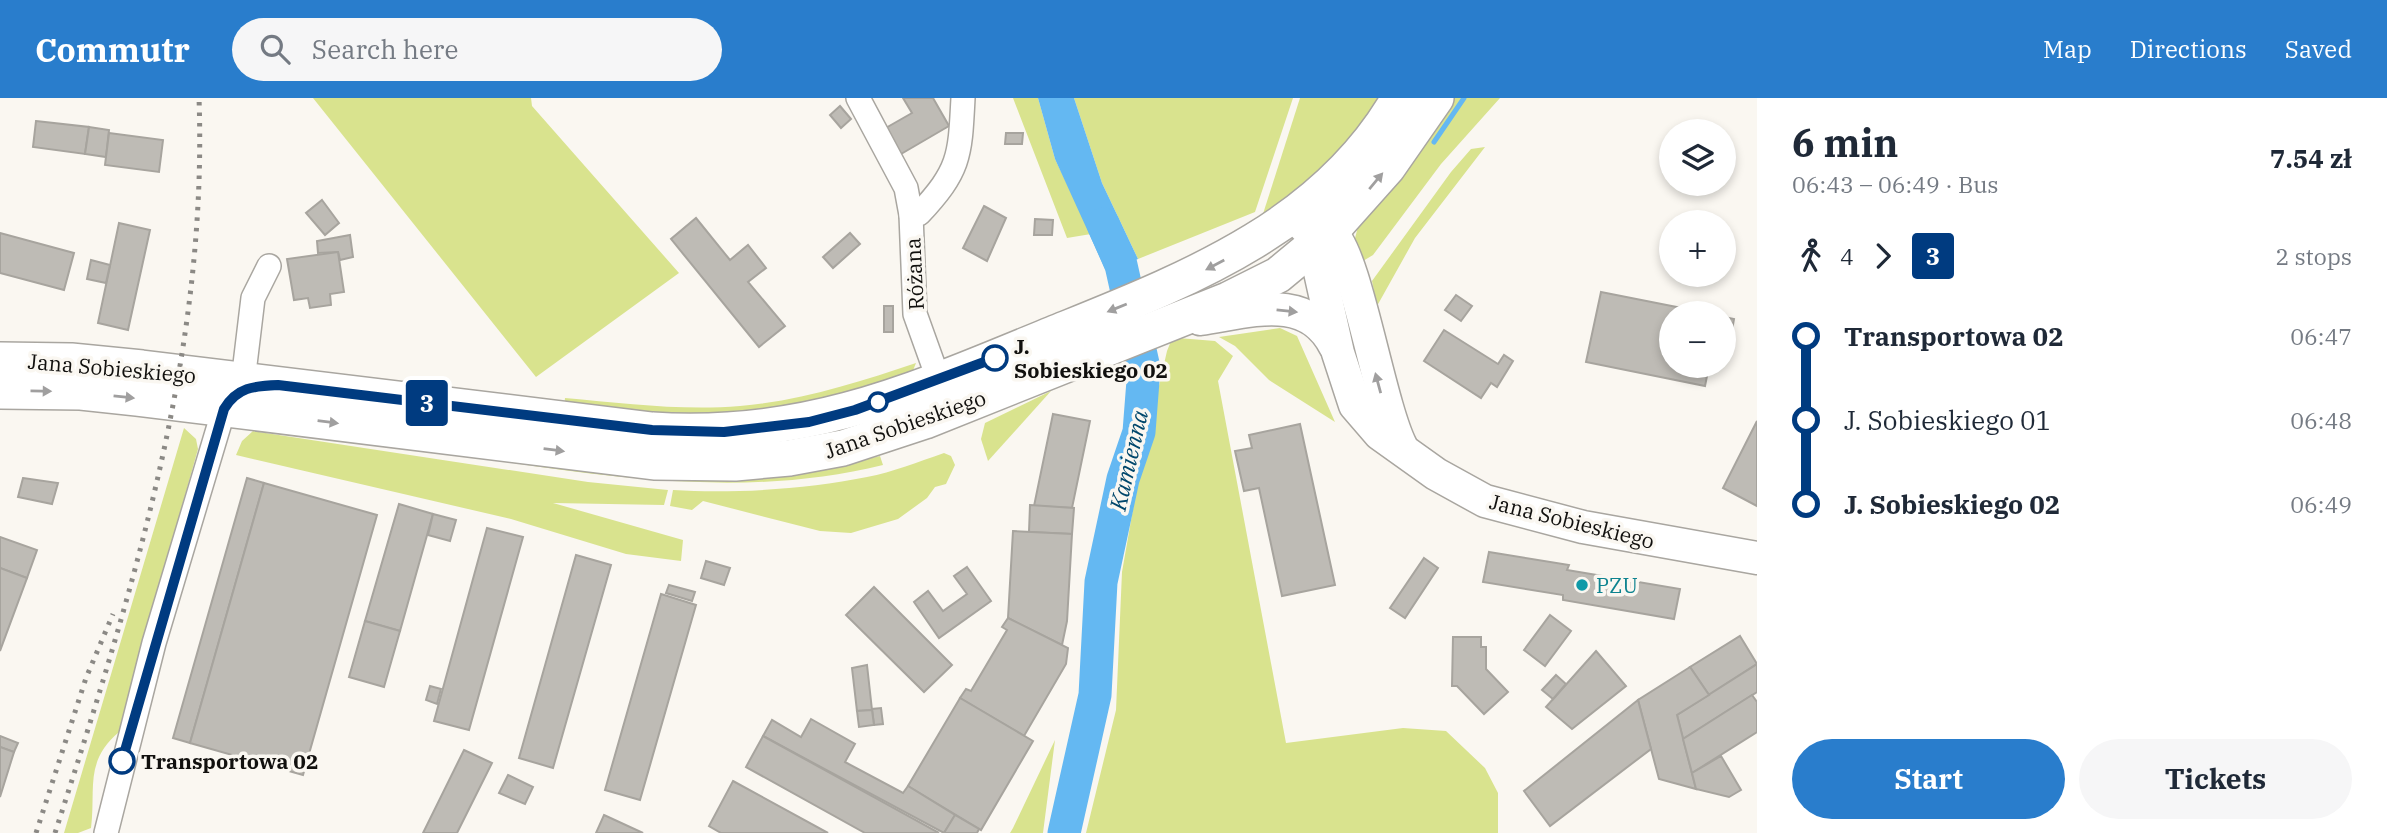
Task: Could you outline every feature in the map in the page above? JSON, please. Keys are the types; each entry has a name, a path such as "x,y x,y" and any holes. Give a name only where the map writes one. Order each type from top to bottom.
{"main road":[{"name":"Jana Sobieskiego","path":"1162,314 1204,271 1272,230 1326,188 1352,162 1399,98"},
{"path":"1322,234 1388,167 1436,98"},
{"name":"Jana Sobieskiego","path":"0,391 234,395 592,455 709,464 819,454 945,396 1087,339 1268,280 1322,234"},
{"name":"Jana Sobieskiego","path":"0,360 71,361 170,372 234,395 278,385 652,430 724,432 809,422 887,399 945,396"}],"street":[{"name":"Różana","path":"858,98 902,177 911,215 914,307 945,396"},
{"path":"911,215 919,214 949,180 956,166 961,146 963,98"},
{"path":"1322,234 1352,162"},
{"path":"1272,230 1292,226 1322,234 1346,258 1385,410 1401,447"},
{"name":"Jana Sobieskiego","path":"1322,234 1324,294 1349,391 1361,414 1380,434 1461,489 1512,509 1635,538 1757,558"},
{"path":"106,833 150,656 234,395 253,298 268,266"},
{"name":"Jana Sobieskiego","path":"1162,314 1294,310 1319,323 1338,353"}],"green space":[{"path":"313,98 531,98 532,106 679,273 536,377"},
{"path":"1013,98 1038,98 1055,159 1091,234 1067,238"},
{"path":"1074,98 1293,98 1255,212 1138,259 1102,183"},
{"path":"1300,98 1384,98 1343,153 1262,217"},
{"path":"1449,98 1500,98 1441,164 1373,255 1358,264 1354,242 1360,219"},
{"path":"1485,147 1415,238 1377,306 1372,281 1451,172 1471,149"},
{"path":"1280,328 1297,336 1335,422 1269,380 1235,346 1219,337"},
{"path":"1178,338 1215,341 1233,356 1218,381 1286,743 1403,728 1446,731 1485,768 1498,793 1498,833 1086,833 1116,710 1122,572 1140,469 1167,351 1171,341"},
{"path":"916,363 912,373 763,419 564,408 565,398 674,407 740,406 830,390"},
{"path":"1051,391 988,461 981,439 985,423"},
{"path":"184,428 196,439 198,449 119,732 108,743 96,765 91,828 78,833 64,833"},
{"path":"253,431 588,482 668,490 664,505 553,503 683,540 681,561 626,554 511,519 236,455 242,441"},
{"path":"419,449 847,464 880,456 883,465 825,476 767,482 651,480"},
{"path":"944,453 951,456 955,465 946,484 935,487 927,498 898,519 851,533 820,531 703,501 692,510 670,506 673,490 745,491 820,485 877,475"},
{"path":"1055,740 1043,833 1010,833 1013,828"}],"water":[{"path":"1038,98 1074,98 1102,183 1138,259 1106,271 1055,159"}],"building":[{"path":"903,98 933,98 949,126 901,154 884,129 912,113"},
{"path":"840,106 851,119 841,128 830,115"},
{"path":"36,121 89,127 85,154 33,147"},
{"path":"89,127 109,130 106,157 85,154"},
{"path":"109,133 163,140 159,172 105,165"},
{"path":"1006,133 1023,133 1022,144 1005,144"},
{"path":"322,200 339,223 325,235 306,213"},
{"path":"984,206 1006,218 987,261 963,248"},
{"path":"696,218 730,260 748,245 766,268 748,282 785,326 759,347 671,239"},
{"path":"1035,219 1053,220 1052,235 1034,235"},
{"path":"119,223 150,230 128,330 98,323"},
{"path":"0,233 74,253 64,290 0,273"},
{"path":"850,233 860,244 833,268 823,257"},
{"path":"350,235 353,257 340,260 338,252 318,253 317,241"},
{"path":"338,252 344,292 330,294 331,305 310,308 308,298 294,300 287,259"},
{"path":"91,260 110,265 106,283 87,279"},
{"path":"1601,292 1659,303 1659,377 1586,362"},
{"path":"1456,295 1472,306 1461,321 1445,310"},
{"path":"884,306 893,306 893,332 884,332"},
{"path":"1444,330 1498,364 1504,355 1513,361 1497,387 1491,383 1481,398 1424,361"},
{"path":"1665,378 1707,378 1705,386"},
{"path":"1053,414 1090,421 1072,508 1034,506"},
{"path":"1757,421 1757,506 1723,488"},
{"path":"1300,424 1335,585 1282,596 1259,488 1244,491 1235,451 1252,448 1249,435"},
{"path":"23,478 58,483 52,504 18,497"},
{"path":"247,478 264,483 190,743 173,738"},
{"path":"264,483 377,515 303,775 190,743"},
{"path":"399,504 433,514 400,631 365,621"},
{"path":"1030,505 1074,508 1072,534 1029,532"},
{"path":"433,514 456,520 450,541 428,535"},
{"path":"487,528 523,537 469,730 434,721"},
{"path":"1013,531 1072,534 1067,621 1062,645 1008,618"},
{"path":"0,537 37,550 27,578 0,568"},
{"name":"PZU","path":"1489,552 1569,565 1567,570 1680,589 1674,619 1563,600 1563,595 1483,582"},
{"path":"576,555 611,565 553,768 519,758"},
{"path":"1424,558 1438,568 1405,618 1390,608"},
{"path":"706,561 730,568 724,585 701,578"},
{"path":"967,567 991,601 939,638 914,602 928,591 943,611 967,594 954,576"},
{"path":"0,568 27,578 0,651"},
{"path":"669,585 695,592 692,601 666,593"},
{"path":"874,587 952,665 924,692 846,615"},
{"path":"661,594 696,605 640,800 605,790"},
{"path":"1550,615 1571,631 1545,666 1524,650"},
{"path":"1008,618 1068,648 1066,664 1024,736 960,698 966,689 971,691 1007,630 1002,627"},
{"path":"365,621 400,631 384,687 349,677"},
{"path":"1740,636 1757,664 1709,695 1690,667"},
{"path":"1453,637 1481,637 1481,647 1486,647 1486,669 1508,692 1484,714 1457,686 1452,686"},
{"path":"1596,651 1626,686 1572,729 1546,707"},
{"path":"1757,664 1757,692 1683,739 1677,715"},
{"path":"867,665 872,710 857,711 852,668"},
{"path":"1690,667 1709,695 1677,715 1696,789 1659,779 1638,700"},
{"path":"1556,675 1566,684 1553,699 1542,690"},
{"path":"430,686 441,689 437,704 426,700"},
{"path":"1752,695 1757,702 1757,732 1692,773 1683,739"},
{"path":"960,698 1033,741 981,830 908,786"},
{"path":"1638,700 1651,749 1550,826 1524,791"},
{"path":"881,708 883,724 874,725 872,709"},
{"path":"872,710 874,725 859,727 857,711"},
{"path":"811,719 855,744 845,762 903,793 908,786 955,815 944,833 763,736 772,720 801,737"},
{"path":"0,736 18,743 14,752 0,747"},
{"path":"763,736 939,833 865,833 746,767"},
{"path":"0,747 14,752 0,797"},
{"path":"464,750 492,763 457,833 423,833"},
{"path":"1721,756 1741,790 1729,797 1696,789 1692,773"},
{"path":"508,775 533,787 525,804 499,793"},
{"path":"733,781 828,833 721,833 709,826"},
{"path":"604,815 643,833 596,833"},
{"path":"955,815 979,829 977,833 944,833"}],"waterway":[{"path":"1434,142 1464,98"},
{"name":"Kamienna","path":"1064,833 1095,695 1101,582 1123,479 1139,432 1144,368 1121,265 1103,224"}],"railway":[{"path":"55,833 137,562 178,379 191,286 199,193 199,98"},
{"path":"36,833 86,678 113,614"}],"bus line":[{"name":"3","path":"122,761 154,643 224,409 232,395 240,390 278,385 652,430 724,432 809,422 855,410 995,358"}],"place":[{"name":"J. Sobieskiego 02","path":"995,358"},
{"name":"PZU","path":"1582,585"},
{"name":"Transportowa 02","path":"122,761"}]}
